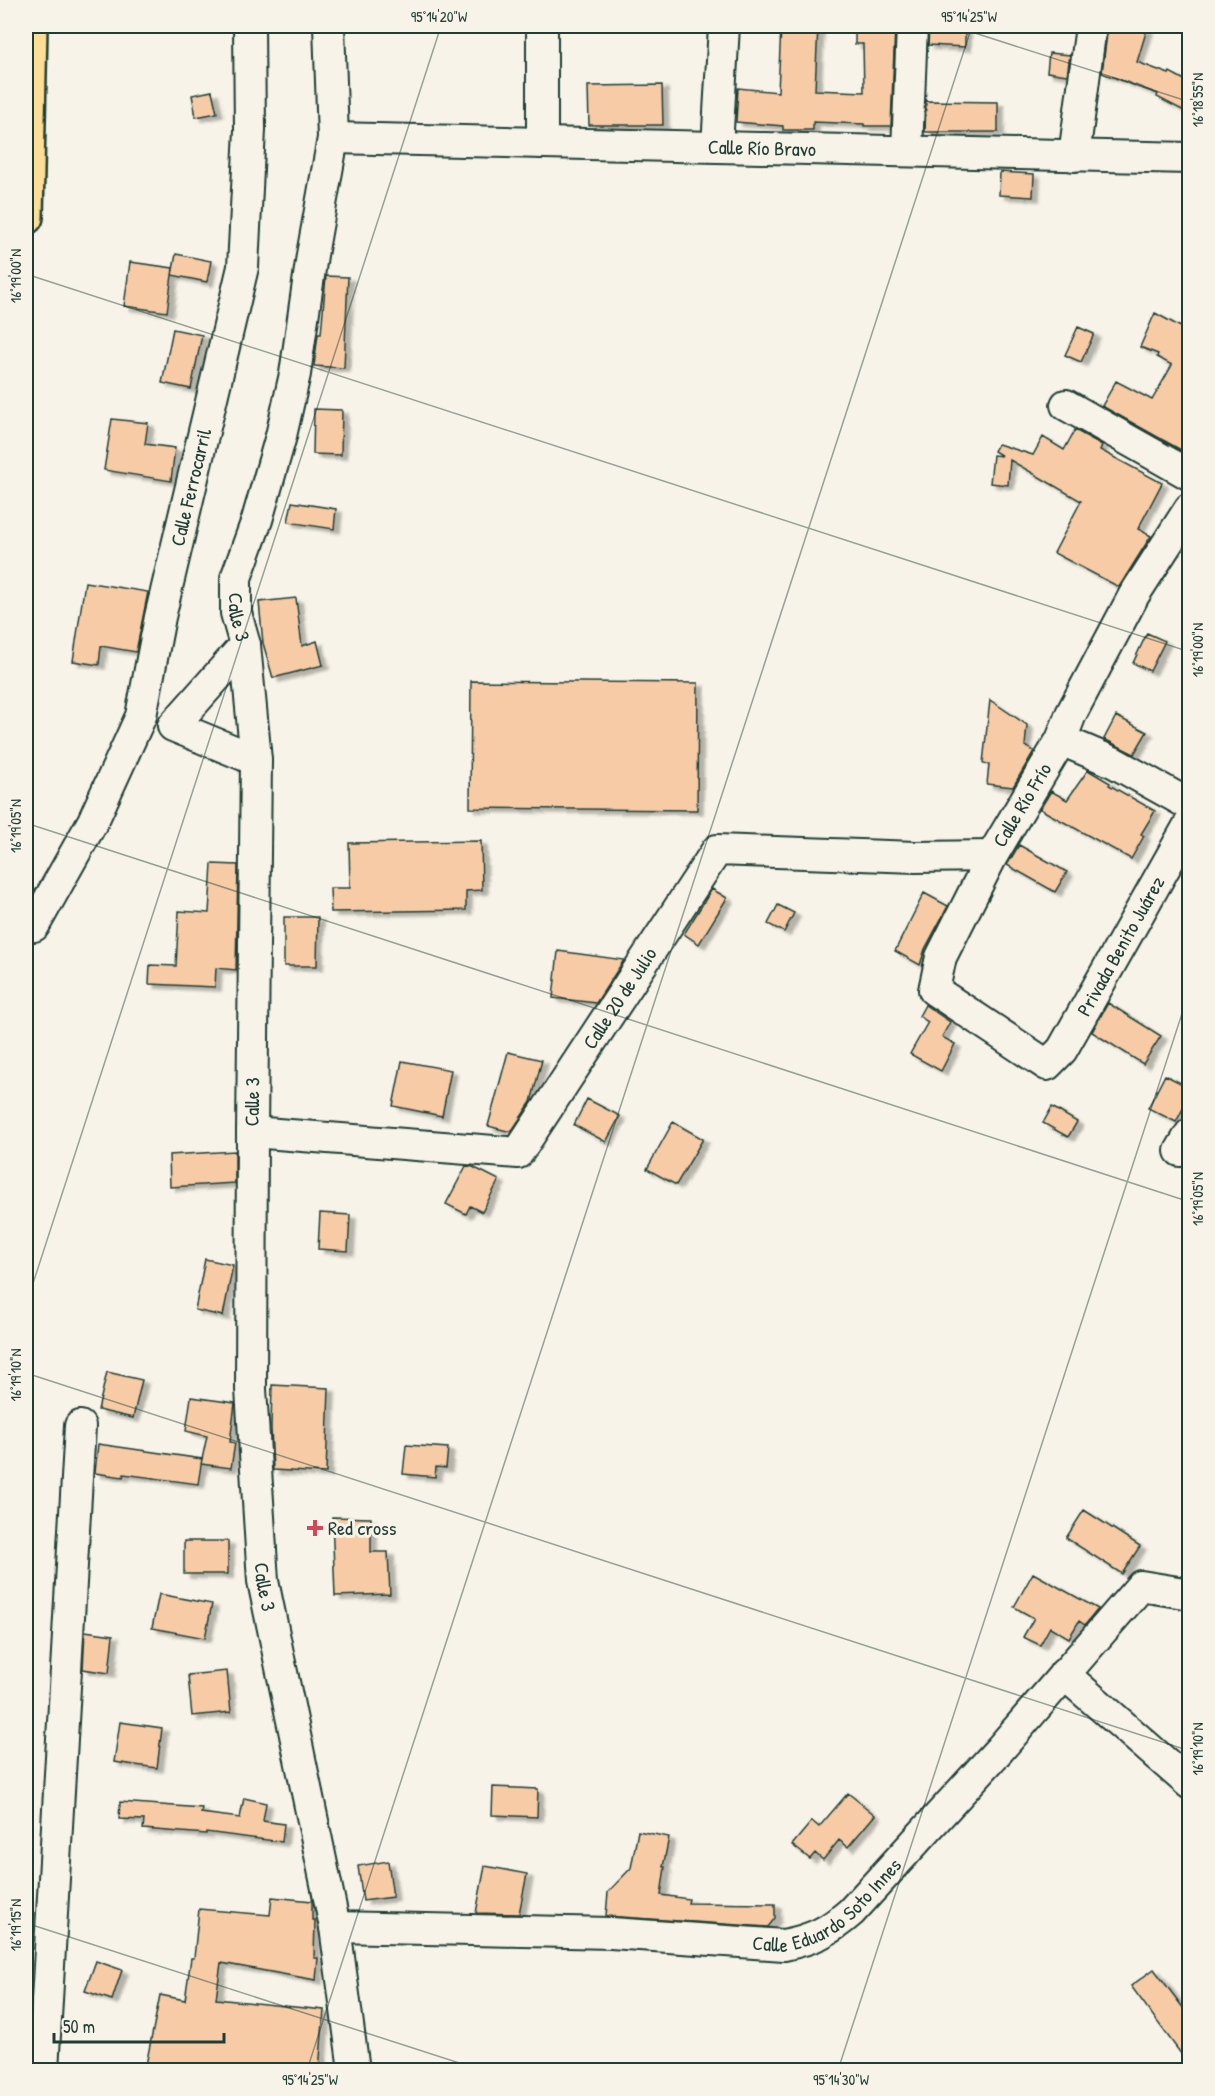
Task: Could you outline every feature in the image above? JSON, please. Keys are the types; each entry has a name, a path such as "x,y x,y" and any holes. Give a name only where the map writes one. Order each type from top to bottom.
{"main road":[{"path":"26,217 30,26"}],"street":[{"name":"Calle Ferrocarril","path":"34,926 93,821 141,716 160,617 243,267 250,130 249,26"},
{"name":"Calle 3","path":"329,26 333,138 292,385 257,520 236,578 236,614 244,645 256,760 252,1389 263,1581 335,1927 354,2070"},
{"path":"542,26 542,143"},
{"path":"717,147 724,26"},
{"path":"907,152 912,26"},
{"path":"1074,156 1090,26"},
{"name":"Calle Río Bravo","path":"333,138 1190,158"},
{"path":"1066,405 1190,476"},
{"name":"Calle Río Frío","path":"1047,1065 934,990 941,957 992,856 1061,740 1071,714 1134,595 1190,508"},
{"path":"173,726 244,645"},
{"path":"141,716 173,726 256,760"},
{"path":"1061,740 1113,762 1190,805"},
{"name":"Privada Benito Juárez","path":"1047,1065 1062,1050 1190,823"},
{"name":"Calle 20 de Julio","path":"252,1132 518,1153 717,850 916,857 992,856"},
{"path":"43,2070 81,1426"},
{"name":"Calle Eduardo Soto Innes","path":"335,1927 611,1933 784,1945 811,1939 833,1928 851,1912 1000,1749 1141,1586 1190,1594"},
{"path":"1065,1674 1190,1784"}],"building":[{"path":"781,26 818,26 815,90 864,92 863,44 855,44 855,26 895,26 891,126 813,122 813,130 783,130 783,126 736,122 738,88 778,92"},
{"path":"1108,26 1138,26 1147,29 1137,62 1169,74 1170,72 1190,83 1190,114 1157,97 1158,94 1102,73"},
{"path":"929,27 965,28 965,47 928,45"},
{"path":"1049,53 1070,55 1067,75 1047,72"},
{"path":"662,85 663,125 589,125 588,86"},
{"path":"212,91 217,113 196,117 192,95"},
{"path":"926,101 998,102 998,132 925,132"},
{"path":"1000,172 1034,174 1033,197 999,195"},
{"path":"176,254 211,261 207,282 172,275"},
{"path":"130,262 173,268 167,312 124,306"},
{"path":"326,276 348,277 344,368 314,366 318,334 321,334"},
{"path":"1155,313 1190,332 1190,455 1102,406 1116,381 1152,400 1172,365 1157,357 1158,354 1140,347"},
{"path":"1078,327 1094,334 1081,362 1065,355"},
{"path":"173,329 202,335 191,389 162,383"},
{"path":"314,409 342,410 341,455 313,454"},
{"path":"112,419 148,423 145,444 175,448 171,481 104,470"},
{"path":"1075,430 1102,445 1100,450 1162,483 1138,529 1151,536 1119,587 1054,553 1081,501 1010,460 1008,485 990,483 993,455 1002,456 994,451 998,444 1033,455 1043,437 1064,450"},
{"path":"292,502 336,509 334,529 288,522"},
{"path":"85,582 148,592 136,652 101,646 99,665 73,661"},
{"path":"296,598 302,646 317,641 323,665 273,678 263,643 259,602"},
{"path":"1147,633 1165,641 1150,671 1133,663"},
{"path":"471,681 698,683 697,810 470,808"},
{"path":"990,700 1027,725 1025,746 1034,751 1013,787 987,784 989,764 983,763"},
{"path":"1116,716 1147,732 1134,754 1104,739"},
{"path":"1088,770 1110,783 1109,785 1155,811 1141,834 1144,836 1131,859 1040,809 1051,791 1067,800"},
{"path":"481,841 482,890 466,891 466,910 331,912 330,888 350,888 349,843"},
{"path":"1019,845 1067,872 1055,892 1007,865"},
{"path":"212,864 238,865 236,970 216,968 215,987 149,984 150,965 176,966 179,911 209,913"},
{"path":"712,889 727,898 699,944 684,934"},
{"path":"924,893 948,906 925,949 920,965 895,951"},
{"path":"778,905 794,913 784,932 768,924"},
{"path":"284,917 318,917 317,966 284,966"},
{"path":"558,951 624,960 596,1003 553,998"},
{"path":"1108,1003 1161,1036 1143,1064 1092,1032"},
{"path":"925,1005 950,1022 942,1037 955,1044 941,1071 910,1054 928,1022 919,1016"},
{"path":"508,1052 542,1060 531,1102 511,1132 488,1126"},
{"path":"402,1061 451,1070 442,1116 393,1106"},
{"path":"1165,1075 1190,1088 1190,1095 1176,1122 1148,1108"},
{"path":"587,1099 620,1116 606,1142 574,1125"},
{"path":"1052,1107 1077,1122 1068,1137 1043,1123"},
{"path":"673,1122 703,1139 676,1185 647,1169"},
{"path":"235,1151 235,1183 170,1187 169,1155"},
{"path":"466,1166 473,1167 499,1180 482,1212 470,1206 466,1214 446,1204"},
{"path":"320,1213 350,1215 348,1251 318,1249"},
{"path":"205,1259 233,1265 223,1316 195,1310"},
{"path":"107,1372 142,1380 133,1418 98,1410"},
{"path":"272,1385 329,1388 326,1473 273,1470"},
{"path":"191,1397 235,1403 230,1442 235,1443 231,1468 201,1464 207,1436 186,1431"},
{"path":"98,1444 202,1459 198,1484 124,1474 123,1477 95,1473"},
{"path":"406,1445 448,1448 446,1468 436,1467 435,1477 403,1474"},
{"path":"1084,1510 1140,1546 1122,1574 1066,1538"},
{"path":"332,1517 371,1518 371,1552 388,1552 390,1594 335,1596"},
{"path":"184,1541 228,1541 228,1574 184,1574"},
{"path":"1033,1573 1098,1609 1085,1625 1079,1621 1069,1638 1050,1627 1040,1645 1023,1637 1034,1618 1014,1607"},
{"path":"159,1594 212,1604 205,1638 152,1628"},
{"path":"85,1631 113,1635 109,1673 83,1669"},
{"path":"227,1671 231,1712 192,1716 188,1675"},
{"path":"120,1722 162,1728 157,1768 114,1762"},
{"path":"493,1787 538,1789 537,1817 492,1815"},
{"path":"848,1793 875,1815 848,1847 839,1840 823,1860 815,1853 810,1859 792,1845 812,1821 819,1827"},
{"path":"244,1798 266,1803 263,1821 284,1824 282,1842 206,1832 206,1834 143,1829 144,1820 119,1819 120,1802 202,1808 201,1813 240,1818"},
{"path":"638,1831 669,1837 663,1867 665,1867 661,1895 689,1899 688,1903 775,1904 775,1918 768,1927 606,1916 608,1892 631,1868"},
{"path":"388,1861 393,1897 363,1901 358,1866"},
{"path":"485,1866 527,1874 519,1914 476,1913"},
{"path":"272,1897 312,1901 312,1920 315,1920 314,1958 318,1958 316,1980 221,1963 216,1999 324,2010 319,2070 145,2070 160,1995 185,2000 191,1958 194,1958 199,1909 270,1915"},
{"path":"96,1961 122,1970 112,2000 85,1991"},
{"path":"1154,1969 1190,2017 1190,2066 1131,1986"}],"place":[{"name":"Red cross","path":"315,1528"}]}
